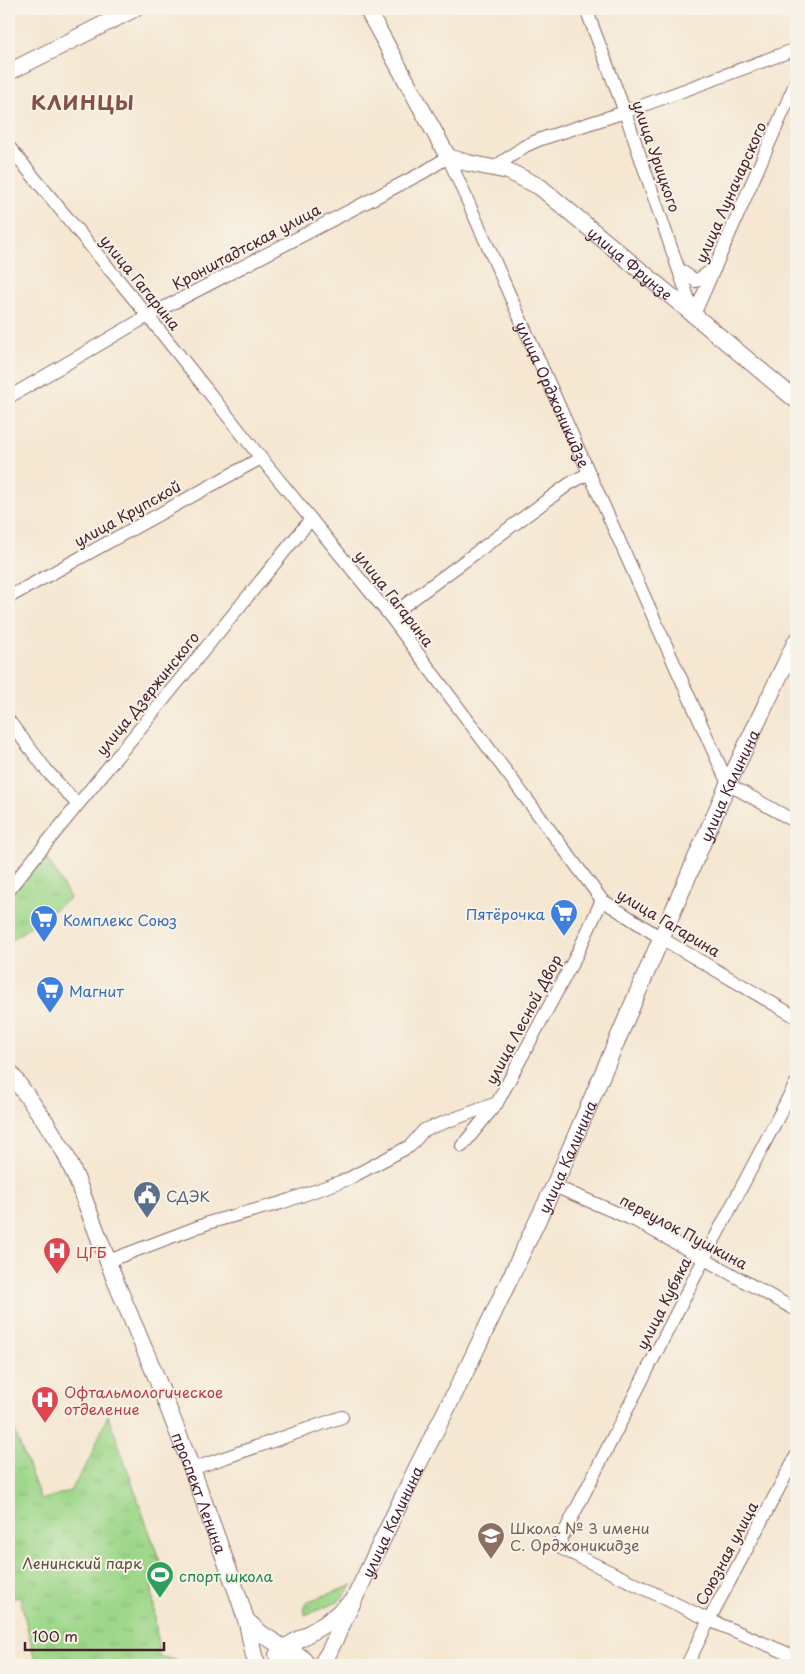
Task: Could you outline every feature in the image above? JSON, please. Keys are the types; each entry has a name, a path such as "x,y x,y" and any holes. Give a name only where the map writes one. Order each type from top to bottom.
{"main road":[{"path":"9,72 134,9"},
{"name":"улица Орджоникидзе","path":"367,9 448,157"},
{"name":"улица Фрунзе","path":"448,157 508,171 540,186 796,400"},
{"name":"улица Калинина","path":"321,1665 329,1652 554,1186 728,784 796,641"},
{"name":"проспект Ленина","path":"9,1071 45,1121 65,1153 77,1180 192,1469 246,1620 254,1656 258,1665"},
{"path":"280,1655 326,1624 345,1608 356,1594"},
{"path":"246,1620 268,1638 280,1655"},
{"path":"280,1655 300,1656 307,1665"}],"street":[{"name":"улица Урицкого","path":"586,9 625,112 694,315"},
{"path":"495,167 525,146 541,139 625,112 796,49"},
{"name":"улица Луначарского","path":"694,315 796,82"},
{"name":"улица Гагарина","path":"9,147 390,616 602,900 661,938 796,1016"},
{"name":"Кронштадтская улица","path":"9,397 148,316 424,172 448,157"},
{"name":"улица Орджоникидзе","path":"448,157 728,784"},
{"path":"680,270 696,281 714,268"},
{"name":"улица Крупской","path":"9,597 261,458"},
{"path":"390,616 569,484 589,473"},
{"name":"улица Дзержинского","path":"9,889 311,519"},
{"path":"9,721 48,772 77,804"},
{"path":"728,784 796,822"},
{"name":"улица Лесной Двор","path":"462,1146 496,1103 576,956 602,900"},
{"name":"улица Кубяка","path":"708,1620 563,1549 561,1539 796,1083"},
{"path":"108,1261 211,1222 281,1203 348,1179 410,1146 424,1130 496,1103"},
{"name":"переулок Пушкина","path":"554,1186 636,1221 796,1310"},
{"path":"192,1469 342,1417"},
{"name":"Союзная улица","path":"687,1665 708,1620 796,1456"},
{"path":"708,1620 796,1657"}],"green space":[{"path":"46,856 70,898 9,942 9,896"},
{"name":"Ленинский парк","path":"108,1415 165,1576 151,1579 159,1656 184,1662 184,1665 36,1665 20,1597 9,1599 9,1416 41,1500 70,1491 88,1462"},
{"path":"353,1585 338,1602 305,1615 303,1609 306,1602"}],"place":[{"name":"Пятёрочка","path":"564,937"},
{"name":"Комплекс Союз","path":"44,943"},
{"name":"Магнит","path":"50,1014"},
{"name":"СДЭК","path":"147,1219"},
{"name":"ЦГБ","path":"57,1275"},
{"name":"Офтальмологическое отделение","path":"45,1424"},
{"name":"Школа № 3 имени С. Орджоникидзе","path":"491,1560"},
{"name":"спорт школа","path":"160,1599"}],"district":[{"name":"КЛИНЦЫ","path":"83,102"}]}
